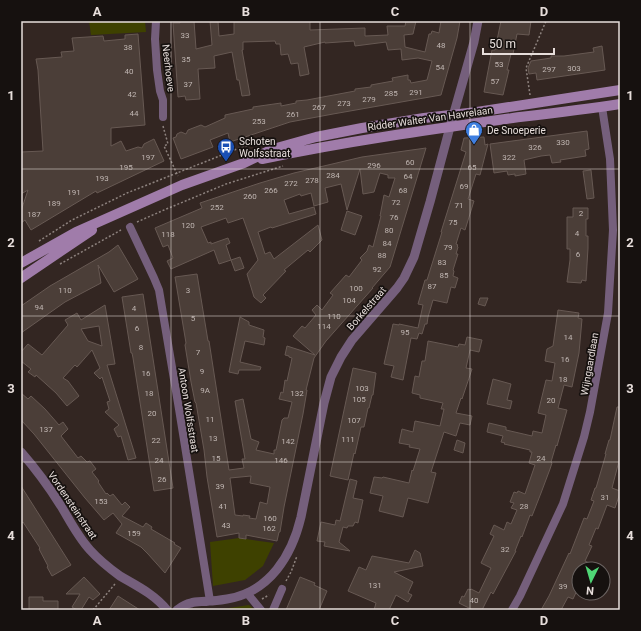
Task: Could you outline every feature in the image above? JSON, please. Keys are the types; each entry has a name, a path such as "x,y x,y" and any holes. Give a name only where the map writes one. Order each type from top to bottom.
{"main road":[{"name":"Ridder Walter Van Havrelaan","path":"21,263 76,232 182,185 244,162 273,149 316,137 385,124 620,90"},
{"name":"Ridder Walter Van Havrelaan","path":"244,162 307,150 450,127 620,104"},
{"name":"Ridder Walter Van Havrelaan","path":"21,278 117,215"}],"street":[{"name":"Neerhoeve","path":"156,21 156,62 160,91 163,100 163,117"},
{"name":"Borkelstraat","path":"177,610 192,602 233,598 247,593 271,576 279,568 292,546 302,517 324,403 331,377 340,357 352,340 397,288 404,278 414,257 474,42 478,21"},
{"name":"Wijngaardlaan","path":"512,610 563,504 584,437 603,343 608,313 613,230 610,159 602,107"},
{"name":"Antoon Wolfsstraat","path":"130,226 159,290 210,601"},
{"name":"Vordensteinstraat","path":"21,452 38,473 90,550 103,563 121,576 151,594 167,610"},
{"path":"273,610 282,589"},
{"path":"247,593 261,610"}],"path":[{"path":"532,103 526,68 546,21"},
{"path":"163,117 162,128 168,144 164,146 182,185"},
{"path":"60,264 115,233 164,210 226,184 288,164"},
{"path":"287,579 297,557"},
{"path":"93,610 121,576"}],"shaded area":[{"path":"89,21 145,21 146,32 91,35"},
{"path":"239,538 274,543 263,566 245,580 213,586 210,542"},
{"path":"249,605 255,610 195,610 222,609"}],"building":[{"path":"180,21 194,21 196,49 212,45 210,21 218,21 219,36 234,34 234,21 310,21 310,30 365,28 365,36 388,35 387,26 405,26 406,21 416,21 413,34 404,35 405,47 425,52 429,34 431,34 432,31 439,33 441,21 460,21 457,38 441,95 290,122 230,142 228,133 210,140 213,147 181,159 173,138 181,132 186,134 188,130 201,125 205,127 225,118 225,115 253,109 253,107 281,103 281,106 296,103 296,101 355,91 355,89 371,87 371,85 393,81 392,78 408,75 408,80 410,80 411,83 427,80 432,61 418,58 402,60 401,49 388,50 386,42 355,46 354,41 325,42 304,47 309,74 300,76 298,63 291,64 288,54 281,55 280,44 276,44 275,41 243,42 242,50 250,95 242,96 239,80 237,80 232,52 214,56 215,68 198,69 200,99 186,100 185,96 178,97 173,23 180,23"},
{"path":"501,21 531,21 529,35 517,34 513,54 511,54 507,70 509,70 503,95 484,92 492,50 495,50"},
{"path":"138,34 145,125 111,128 111,146 121,141 126,151 138,147 142,148 144,144 154,139 164,161 97,193 96,191 31,230 25,220 21,223 21,211 28,190 21,194 21,152 43,151 36,59 62,57 61,52 74,51 72,38 103,36 104,41 125,39 125,35"},
{"path":"602,46 605,70 537,80 536,73 529,74 528,68 531,61 551,58 551,56 564,56 594,52 593,48"},
{"path":"587,131 589,149 585,150 586,156 560,160 561,162 552,163 550,155 541,156 524,160 526,174 515,176 515,174 508,175 507,171 494,173 490,144"},
{"path":"484,137 485,145 488,144 480,175 476,174 468,199 474,201 465,230 461,228 456,244 458,247 456,254 458,254 453,270 453,276 458,278 455,288 451,287 447,303 433,300 427,324 425,324 422,334 419,333 417,339 411,338 403,380 391,377 394,366 384,364 393,324 418,328 423,305 418,304 425,280 427,280 466,152 461,150 464,138"},
{"path":"426,148 390,267 326,341 314,358 306,390 303,414 277,541 246,535 246,539 239,538 239,533 217,537 175,277 197,274 229,470 244,468 242,459 245,459 235,401 243,399 251,439 259,442 256,450 274,454 282,420 284,418 288,418 292,402 279,399 281,392 283,393 285,380 287,381 292,358 285,355 287,346 315,355 293,336 302,326 305,328 316,315 312,310 317,305 322,310 333,295 330,293 346,275 349,277 362,260 360,258 367,251 369,245 373,247 381,216 384,195 389,197 395,178 388,178 388,175 380,173 374,192 363,194 360,169 347,210 341,184 325,188 328,202 314,206 311,193 301,196 300,194 284,200 289,214 314,207 316,214 258,232 265,254 270,252 274,259 318,225 322,240 310,252 308,250 284,270 286,271 263,295 266,298 261,303 254,297 247,274 258,260 243,218 228,223 226,218 201,227 208,243 211,242 211,244 228,238 230,243 226,245 231,260 219,264 214,250 171,269 167,261 173,258 168,245 163,247 155,228 202,208 200,203 294,173 362,157","holes":["251,476 250,483 270,487 267,504 260,502 256,519 249,518 250,516 235,515 230,478"]},
{"path":"591,170 594,198 587,199 583,171"},
{"path":"573,208 588,208 588,219 586,219 588,248 586,281 582,280 581,283 567,282 570,249 567,249 567,217 573,217"},
{"path":"347,211 362,216 355,235 341,230"},
{"path":"118,245 138,279 114,292 98,265 101,283 65,302 21,333 21,306 50,286 109,252"},
{"path":"240,257 244,268 235,271 231,260"},
{"path":"143,294 173,488 154,491 122,297"},
{"path":"480,298 488,298 485,306 478,304"},
{"path":"105,305 115,364 107,365 136,458 128,460 121,436 118,437 114,429 119,425 105,412 109,409 107,402 110,401 102,377 100,379 94,373 100,368 92,350 77,367 75,365 63,378 68,381 79,396 67,406 56,393 36,375 35,377 28,372 31,369 21,361 21,352 28,344 42,355 68,325 65,320 77,313 81,320","holes":["99,326 102,346 88,341 81,329"]},
{"path":"558,310 579,313 578,318 582,319 579,353 572,387 564,385 558,408 567,410 557,446 556,445 552,463 541,493 532,516 530,515 516,551 493,594 491,592 482,610 473,610 459,603 462,596 464,597 468,589 479,593 491,568 481,563 494,536 490,534 494,525 504,530 507,522 511,524 517,510 511,508 514,503 510,502 514,492 517,493 518,491 525,494 535,465 529,463 532,452 530,452 530,450 504,444 505,443 501,442 503,436 487,432 489,423 506,427 506,430 532,436 533,431 542,433 546,415 538,413 546,380 552,381 555,363 545,361 547,349 553,346"},
{"path":"240,317 249,322 249,325 264,330 263,337 265,338 264,345 245,341 240,362 261,367 260,370 239,370 238,374 229,372"},
{"path":"467,337 482,340 479,352 470,350 466,368 472,369 456,413 472,416 470,425 460,423 456,436 444,432 431,472 436,473 428,503 408,498 403,517 379,511 383,496 370,493 374,477 383,477 409,483 420,449 399,443 402,429 413,432 415,421 440,426 444,409 441,409 443,403 420,398 420,395 412,393 415,376 419,377 422,361 425,361 428,341 458,347 459,344 465,345"},
{"path":"353,368 376,373 373,395 368,408 364,427 361,427 348,480 330,476"},
{"path":"493,379 511,384 507,400 512,401 510,409 487,404"},
{"path":"21,393 28,399 31,396 59,425 63,422 68,429 61,436 78,458 81,456 87,462 90,461 96,469 92,472 106,494 107,493 110,496 113,494 122,505 125,502 130,507 122,516 143,527 146,523 152,527 151,529 181,548 165,573 141,547 116,533 122,524 113,513 104,520 21,420"},
{"path":"617,407 620,407 620,462 619,461 612,488 620,491 620,493 615,508 607,505 598,529 596,528 589,545 592,546 585,561 571,561 571,598 568,597 561,610 541,610 569,553 570,554 584,518 587,519 594,501 591,500 610,440"},
{"path":"457,440 465,443 463,453 454,450"},
{"path":"350,479 357,481 353,498 363,500 358,523 355,522 353,526 348,526 347,528 343,527 339,542 350,551 324,546 325,542 317,541 321,522 335,525 336,520 340,521"},
{"path":"21,486 71,565 52,576 39,549 40,548 23,522 21,524"},
{"path":"415,550 420,553 423,566 394,572 413,582 408,593 412,595 408,602 396,595 389,610 374,610 376,603 348,591 359,567 366,570 372,556 409,563"},
{"path":"84,577 100,594 93,600 89,597 81,610 77,610 72,607 80,594 66,594"},
{"path":"300,577 315,583 314,585 327,591 319,610 286,610"},
{"path":"118,596 140,610 109,610"},
{"path":"29,597 43,597 43,601 58,601 58,610 29,610"}],"place":[{"name":"De Snoeperie","path":"474,145"},
{"name":"Schoten Wolfsstraat","path":"226,162"}]}
